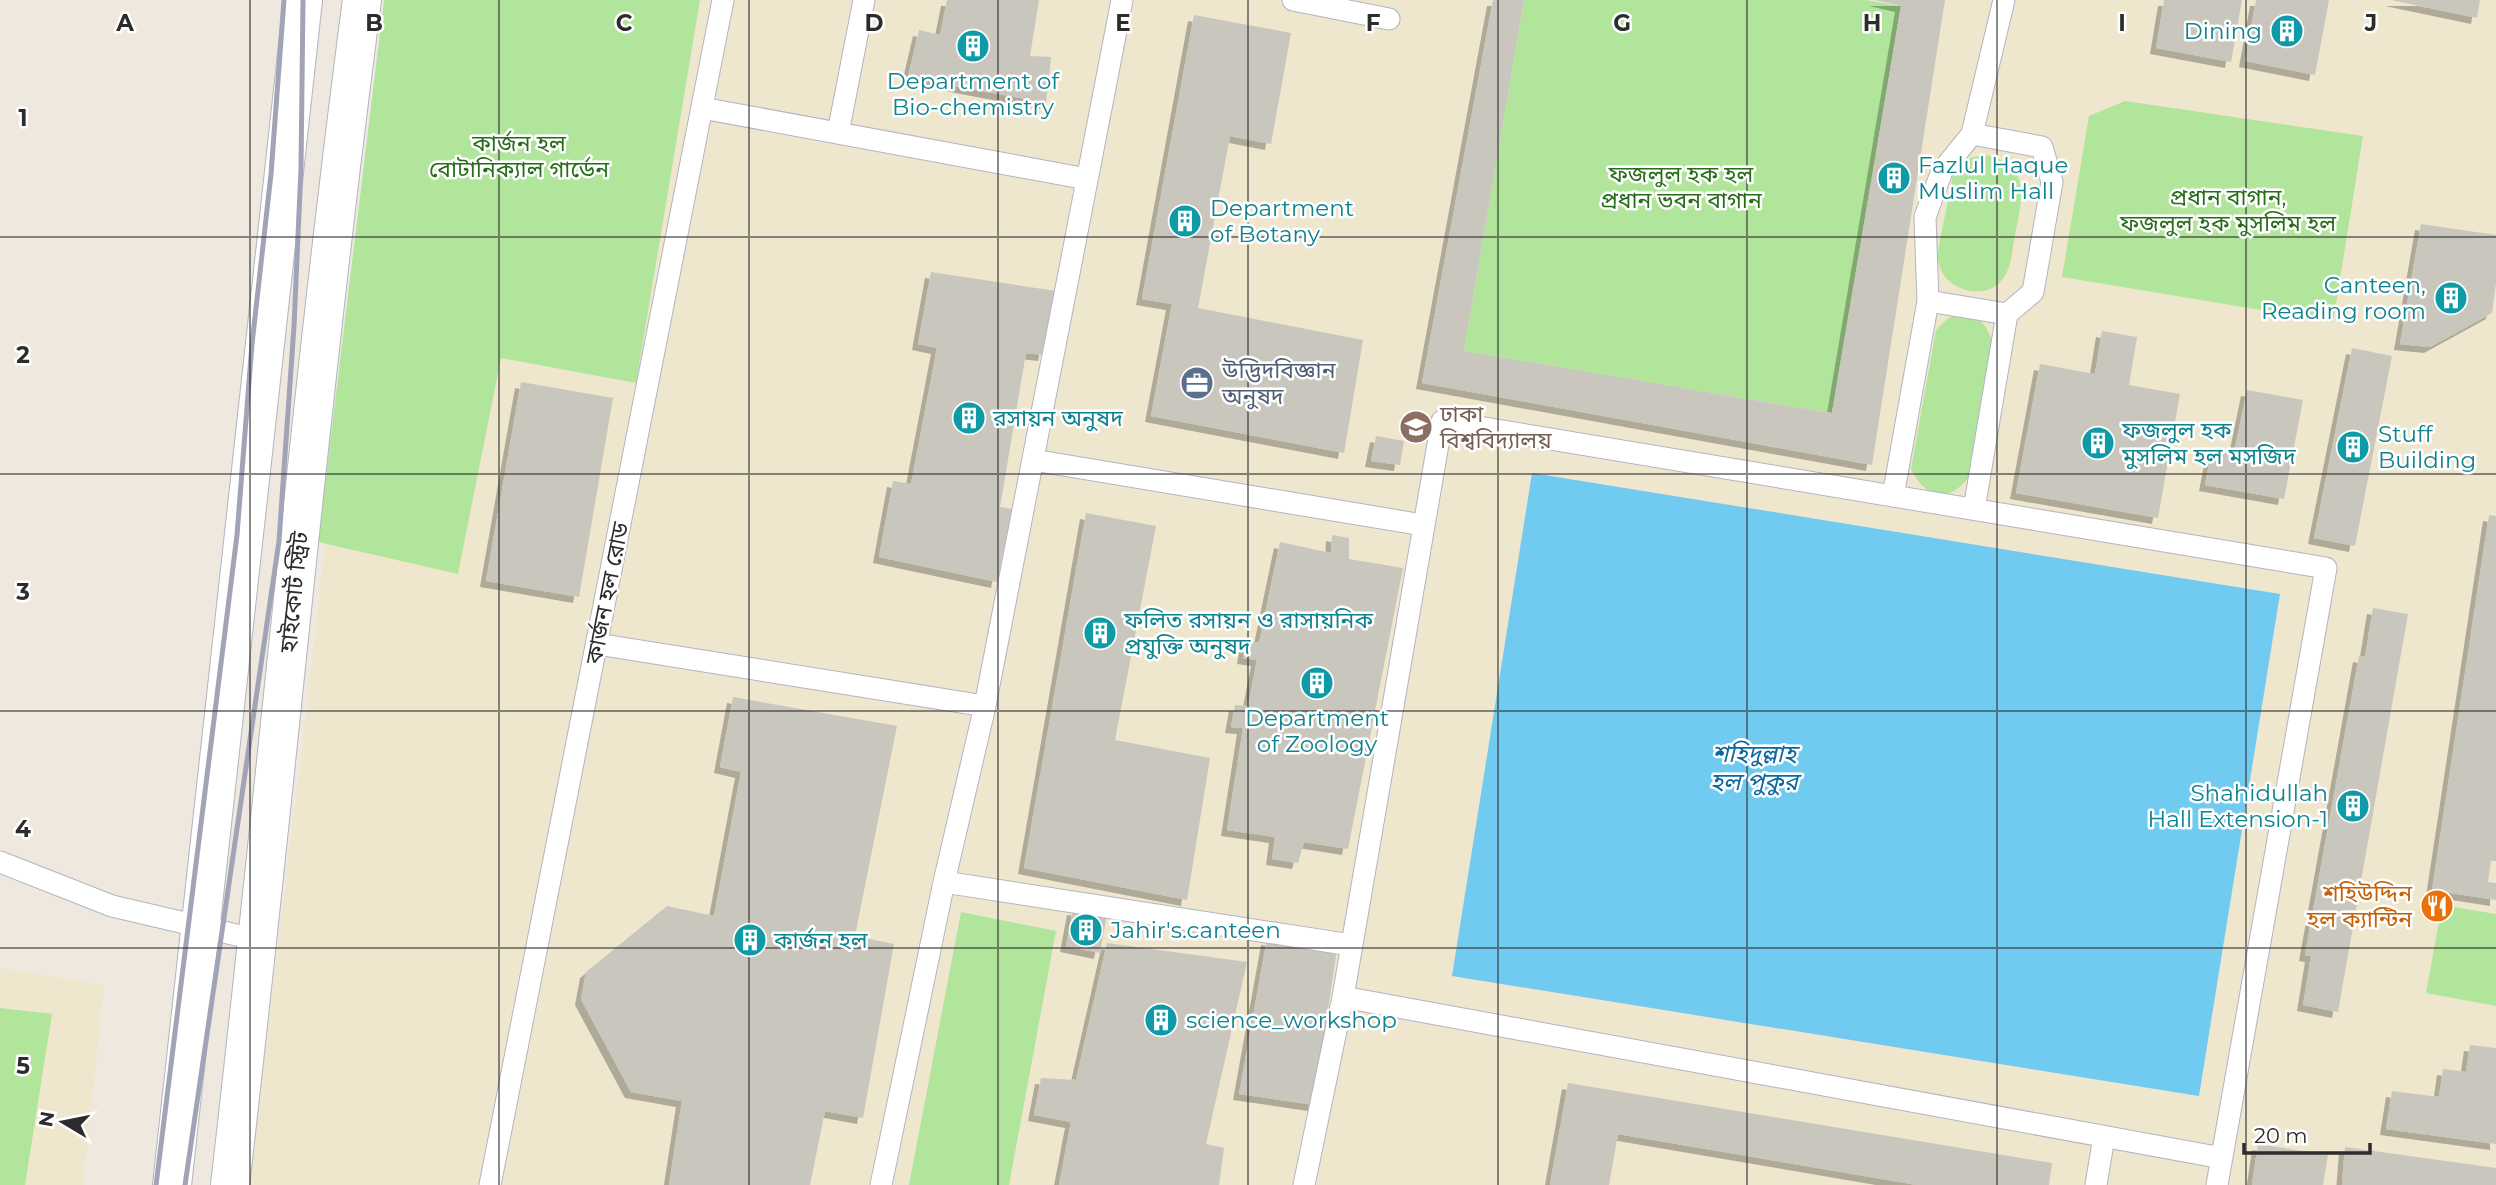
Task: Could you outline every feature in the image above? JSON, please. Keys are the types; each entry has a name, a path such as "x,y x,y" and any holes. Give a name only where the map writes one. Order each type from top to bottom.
{"main road":[{"path":"172,1185 303,0"},
{"name":"হাইকোর্ট স্ট্রিট","path":"230,1185 335,208 362,0"}],"lane":[{"name":"কার্জন হল রোড","path":"490,1185 723,0"},
{"path":"838,133 864,0"},
{"path":"881,1185 944,881 985,706 1122,0"},
{"path":"1293,0 1389,19"},
{"path":"1893,496 1928,301 1925,217 1941,171 1972,134 2004,0"},
{"path":"702,108 1087,179"},
{"path":"1972,134 2042,147 2052,182 2033,292 2007,314 1974,509"},
{"path":"1928,301 2007,314"},
{"path":"1304,1185 1343,997 1442,421 2326,568 2217,1185"},
{"path":"1033,460 1423,525"},
{"path":"597,643 985,706"},
{"path":"0,862 112,906 258,940"},
{"path":"944,881 1351,945"},
{"path":"1343,997 2222,1158"},
{"path":"2096,1185 2104,1137"}],"shaded area":[{"name":"ঢাকা বিশ্ববিদ্যালয়","path":"389,0 2496,0 2496,1185 249,1185 311,674 363,179"},
{"path":"0,968 104,985 83,1185 0,1185"}],"green space":[{"name":"কার্জন হল বোটানিক্যাল গার্ডেন","path":"384,0 700,0 636,383 501,358 458,574 318,542"},
{"name":"ফজলুল হক হল প্রধান ভবন বাগান","path":"1524,0 1866,0 1901,6 1832,413 1464,351"},
{"name":"প্রধান বাগান, ফজলুল হক মুসলিম হল","path":"2125,101 2363,136 2333,322 2062,277 2089,116"},
{"path":"1987,155 2001,160 2017,176 2020,209 2009,265 2001,281 1982,291 1966,290 1947,279 1941,271 1937,255 1954,170 1969,159"},
{"path":"1964,313 1982,323 1992,342 1969,477 1953,491 1938,494 1923,487 1911,469 1936,330 1948,318"},
{"path":"2442,905 2496,914 2496,1006 2426,993"},
{"path":"961,912 1056,931 1009,1185 909,1185"},
{"path":"0,1008 52,1014 25,1185 0,1185"}],"water":[{"name":"শহিদুল্লাহ হল পুকুর","path":"1532,473 2280,594 2199,1096 1452,976"}],"building":[{"name":"Department of Bio-chemistry","path":"947,0 1039,0 1030,56 1051,57 1046,103 908,77 919,30 940,35"},
{"name":"Fazlul Haque Muslim Hall","path":"1493,0 1524,0 1464,351 1832,413 1901,6 1875,0 1945,0 1872,465 1422,383"},
{"path":"2164,0 2242,0 2231,62 2156,48"},
{"name":"Dining","path":"2256,0 2329,0 2315,75 2245,61"},
{"path":"2391,0 2480,0 2477,18"},
{"name":"Department of Botany","path":"1194,15 1291,33 1271,144 1230,136 1198,308 1363,340 1344,453 1151,416 1172,304 1142,299"},
{"name":"Canteen, Reading room","path":"2421,224 2496,235 2496,283 2492,313 2430,347 2400,344"},
{"name":"রসায়ন অনুষদ","path":"931,272 1056,291 1044,355 1026,353 1000,507 1012,509 997,582 879,557 893,481 911,484 937,348 918,344"},
{"name":"ফজলুল হক মুসলিম হল মসজিদ","path":"2102,331 2137,337 2129,385 2180,394 2158,518 2016,493 2040,364 2095,374"},
{"name":"Stuff Building","path":"2352,348 2392,356 2355,546 2314,538"},
{"path":"521,382 613,398 579,597 486,581"},
{"path":"2247,390 2303,400 2284,499 2205,485 2212,449 2234,453"},
{"path":"1376,436 1404,441 1400,465 1371,461"},
{"name":"ফলিত রসায়ন ও রাসায়নিক প্রযুক্তি অনুষদ","path":"1086,513 1156,526 1115,740 1210,758 1187,900 1024,868"},
{"path":"2489,515 2496,516 2496,861 2491,861 2488,882 2496,883 2496,900 2432,890"},
{"name":"Department of Zoology","path":"1332,535 1349,538 1349,559 1403,568 1348,849 1304,842 1298,863 1272,859 1275,837 1227,830 1243,728 1231,727 1235,705 1248,706 1257,660 1243,658 1246,641 1259,643 1280,542 1331,553"},
{"name":"Shahidullah Hall Extension-1","path":"2373,608 2408,614 2338,1012 2303,1005 2311,956 2305,955 2359,656 2365,657"},
{"name":"কার্জন হল","path":"733,697 897,726 855,936 894,944 863,1118 825,1111 810,1185 669,1185 682,1101 631,1092 581,999 586,972 667,906 714,916 741,772 720,767"},
{"name":"Jahir's.canteen","path":"1073,909 1107,914 1100,953 1066,946"},
{"path":"1267,939 1337,949 1314,1105 1239,1094"},
{"name":"science_workshop","path":"1107,943 1247,962 1206,1144 1224,1148 1219,1185 1059,1185 1071,1122 1034,1115 1041,1078 1076,1080"},
{"path":"2470,1045 2496,1048 2496,1144 2386,1129 2392,1091 2439,1097 2443,1069 2466,1072"},
{"path":"1568,1083 2052,1163 2049,1185 1917,1185 1618,1134 1609,1185 1550,1185"},
{"path":"2258,1144 2328,1155 2323,1185 2252,1185"},
{"path":"2345,1147 2496,1168 2496,1185 2342,1185"}],"railway":[{"path":"156,1185 237,535 252,344 271,174 284,0"},
{"path":"185,1185 279,541 294,326 301,168 303,0"}],"place":[{"name":"Dining","path":"2287,31"},
{"name":"Department of Bio-chemistry","path":"973,46"},
{"name":"Fazlul Haque Muslim Hall","path":"1894,178"},
{"name":"Department of Botany","path":"1185,221"},
{"name":"Canteen, Reading room","path":"2451,298"},
{"name":"উদ্ভিদবিজ্ঞান অনুষদ","path":"1197,383"},
{"name":"রসায়ন অনুষদ","path":"969,418"},
{"name":"ঢাকা বিশ্ববিদ্যালয়","path":"1416,427"},
{"name":"ফজলুল হক মুসলিম হল মসজিদ","path":"2098,443"},
{"name":"Stuff Building","path":"2353,447"},
{"name":"ফলিত রসায়ন ও রাসায়নিক প্রযুক্তি অনুষদ","path":"1100,633"},
{"name":"Department of Zoology","path":"1317,683"},
{"name":"Shahidullah Hall Extension-1","path":"2353,806"},
{"name":"শহিউদ্দিন হল ক্যান্টিন","path":"2437,906"},
{"name":"Jahir's.canteen","path":"1086,930"},
{"name":"কার্জন হল","path":"750,940"},
{"name":"science_workshop","path":"1161,1020"}]}
